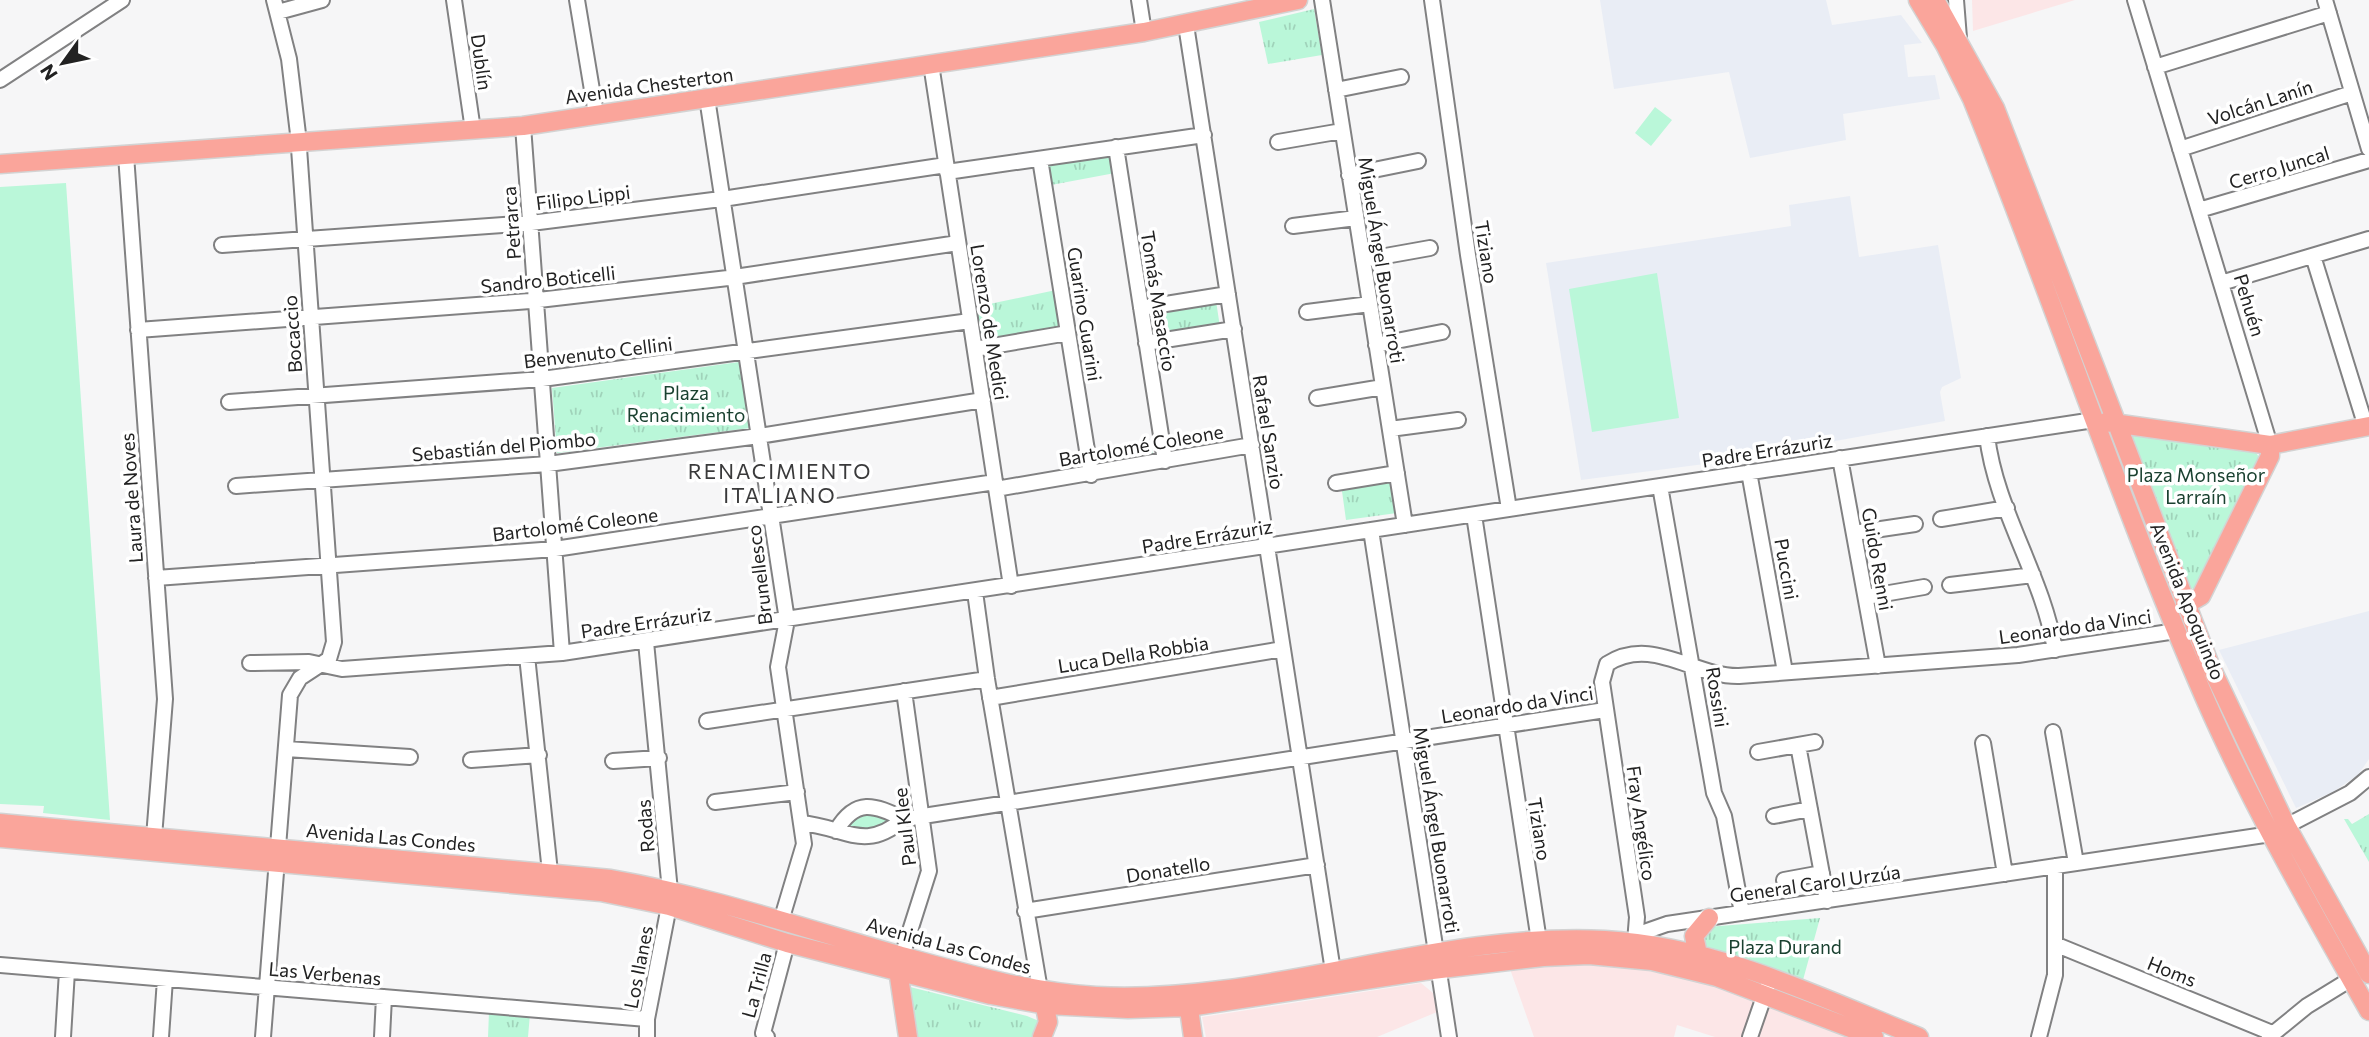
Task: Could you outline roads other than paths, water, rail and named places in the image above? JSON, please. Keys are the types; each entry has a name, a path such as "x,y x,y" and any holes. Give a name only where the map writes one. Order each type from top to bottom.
{"main road":[{"name":"Avenida Chesterton","path":"0,164 523,126 1144,32 1298,0"},
{"name":"Avenida Apoquindo","path":"1918,0 1952,58 1984,133 2158,586 2219,729 2369,974"},
{"name":"Avenida Apoquindo","path":"1935,0 1995,108 2185,605 2249,751 2279,830 2369,1011"},
{"path":"1984,133 1996,137 2011,149"},
{"path":"2094,420 2270,445 2367,426"},
{"path":"2158,586 2175,603 2185,605 2201,596 2270,456 2270,445"},
{"name":"Avenida Las Condes","path":"0,823 154,837 279,855 670,898 788,943 900,963"},
{"name":"Avenida Las Condes","path":"0,838 550,872 782,922 990,995 1043,998 1105,996 1188,1001 1438,961 1539,941 1587,939 1635,943 1698,954 1874,1037"},
{"path":"1698,954 1694,936 1709,918"},
{"name":"Avenida Las Condes","path":"1188,1001 1334,971 1438,961 1555,956 1630,958 1768,985 1919,1037"},
{"path":"900,963 908,1037"},
{"path":"1042,1037 1048,1022 1043,998"},
{"path":"1188,1001 1194,1037"}],"street":[{"path":"0,80 122,0"},
{"path":"276,6 322,0"},
{"name":"Dublín","path":"454,0 473,130"},
{"path":"577,0 596,114"},
{"path":"1139,0 1144,32"},
{"name":"Miguel Ángel Buonarroti","path":"1322,0 1405,525"},
{"name":"Tiziano","path":"1433,0 1468,255 1509,509"},
{"path":"1956,0 1959,40"},
{"name":"Pehuén","path":"2135,0 2270,445"},
{"name":"Bocaccio","path":"276,6 292,77 298,143 334,642 324,664"},
{"path":"2155,67 2327,7 2369,149"},
{"name":"Rafael Sanzio","path":"1186,25 1334,971"},
{"name":"Lorenzo de Medici","path":"931,64 1011,586"},
{"path":"1336,90 1401,76"},
{"name":"Volcán Lanín","path":"2180,149 2352,93"},
{"name":"Brunellesco","path":"707,98 787,620 778,658 804,844 782,922"},
{"name":"Petrarca","path":"523,126 562,653"},
{"path":"1278,142 1342,131"},
{"name":"Filipo Lippi","path":"222,245 531,223 1040,159 1203,135"},
{"name":"Tomás Masaccio","path":"1116,147 1165,461"},
{"name":"Laura de Noves","path":"126,155 165,710 154,837"},
{"name":"Guarino Guarini","path":"1040,159 1091,475"},
{"path":"1349,175 1418,160"},
{"name":"Cerro Juncal","path":"2199,210 2369,160"},
{"path":"1293,226 1356,218"},
{"path":"2221,283 2369,239"},
{"name":"Sandro Boticelli","path":"138,330 536,301 735,277 958,243"},
{"path":"1363,260 1430,248"},
{"path":"2313,256 2367,426"},
{"path":"1141,308 1228,294"},
{"path":"1307,312 1370,304"},
{"name":"Benvenuto Cellini","path":"229,402 542,379 747,354 970,321"},
{"path":"1146,343 1234,329"},
{"path":"1376,345 1443,332"},
{"path":"975,349 1068,333"},
{"path":"1317,398 1383,387"},
{"name":"Sebastián del Piombo","path":"236,486 548,464 759,436 982,400"},
{"path":"1390,429 1458,420"},
{"name":"Padre Errázuriz","path":"324,664 342,669 562,653 646,642 2094,420"},
{"path":"1987,436 1993,470 2050,621 2055,650"},
{"name":"Bartolomé Coleone","path":"156,578 555,549 995,485 1091,475 1252,445"},
{"name":"Guido Renni","path":"1840,458 1878,666"},
{"name":"Puccini","path":"1749,472 1785,672"},
{"path":"1336,483 1397,473"},
{"name":"Rossini","path":"1660,486 1714,793 1724,816 1742,914"},
{"path":"1941,519 2007,508"},
{"name":"Tiziano","path":"1474,515 1504,726 1539,941"},
{"path":"1854,533 1915,524"},
{"name":"Miguel Ángel Buonarroti","path":"1371,530 1449,1037"},
{"path":"1950,585 2033,575"},
{"path":"1866,597 1924,587"},
{"path":"975,592 1025,911 1043,998"},
{"name":"Leonardo da Vinci","path":"801,823 868,839 890,831 905,820 924,816 1605,710 1604,671 1615,659 1651,654 1733,676 2055,650 2176,631"},
{"name":"Rodas","path":"646,642 649,692 655,710 670,898"},
{"name":"Luca Della Robbia","path":"990,698 1283,649"},
{"path":"527,656 529,698 539,755 550,872"},
{"path":"250,663 324,664"},
{"path":"263,1037 292,688 300,677 324,664"},
{"path":"707,721 987,679"},
{"name":"Paul Klee","path":"900,963 929,872 924,816 904,691"},
{"name":"Fray Angélico","path":"1605,710 1637,916 1635,943"},
{"path":"2053,732 2076,863"},
{"path":"1758,752 1815,741"},
{"path":"1983,743 2005,874"},
{"path":"1798,745 1827,901"},
{"path":"286,749 410,757"},
{"path":"471,760 539,755"},
{"path":"613,761 659,758"},
{"name":"General Carol Urzúa","path":"1635,943 1653,928 1709,918 2279,830 2350,793 2369,777"},
{"path":"715,802 797,792"},
{"path":"836,831 852,811 860,807 873,806 905,820"},
{"path":"1774,816 1810,809"},
{"name":"Donatello","path":"1025,911 1317,865"},
{"path":"2039,1037 2054,975 2057,945 2055,866"},
{"path":"1784,880 1822,873"},
{"name":"Los Ilanes","path":"647,1037 647,1019 670,898"},
{"name":"La Trilla","path":"767,1037 763,1033 765,1019 788,943"},
{"name":"Homs","path":"2057,945 2271,1035"},
{"name":"Las Verbenas","path":"0,965 647,1019"},
{"path":"63,1037 67,971"},
{"path":"161,1037 165,979"},
{"path":"2271,1035 2306,1006 2351,979"},
{"path":"1750,1037 1768,985"},
{"path":"382,1037 384,997"}],"district":[{"name":"RENACIMIENTO ITALIANO","path":"780,482"}],"park label":[{"name":"Plaza Renacimiento","path":"686,403"},
{"name":"Plaza Monseñor Larraín","path":"2196,485"},
{"name":"Plaza Durand","path":"1785,946"}]}
